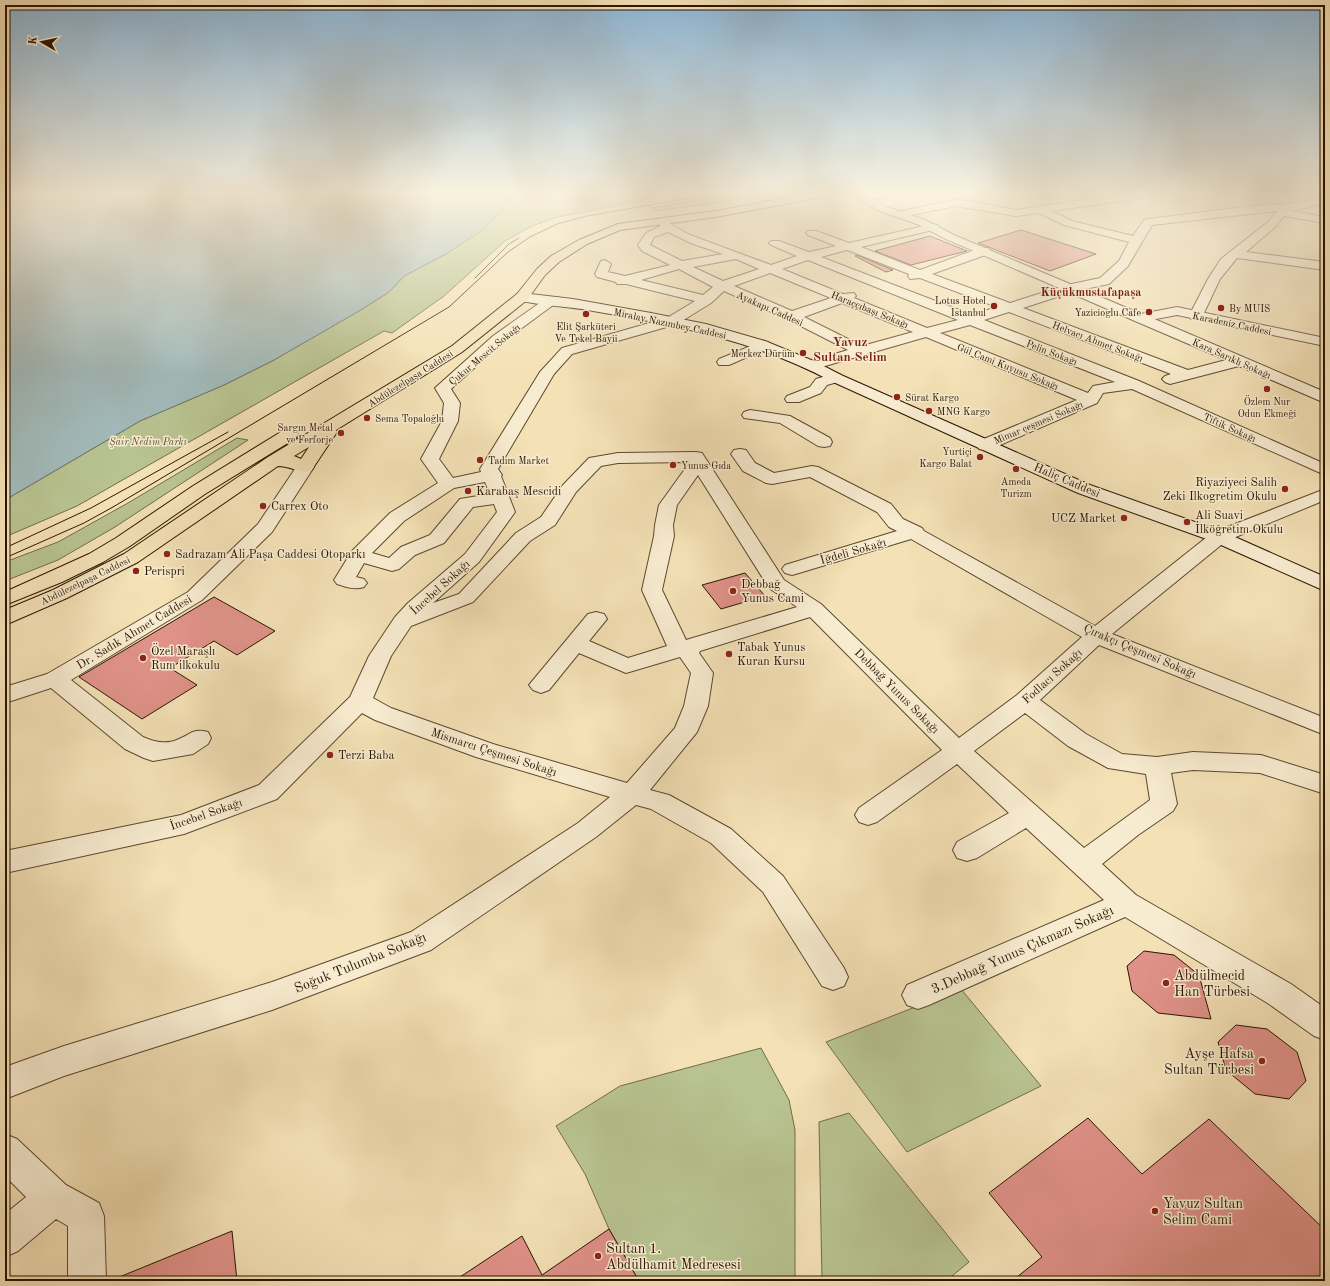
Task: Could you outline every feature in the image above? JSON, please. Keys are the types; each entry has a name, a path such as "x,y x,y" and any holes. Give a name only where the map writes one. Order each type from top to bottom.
{"main road":[{"name":"Abdülezelpaşa Caddesi","path":"5,618 60,594 131,558 274,461 457,349 522,297 541,272 555,259 565,253"},
{"name":"Abdülezelpaşa Caddesi","path":"5,599 55,578 123,542 245,461 435,348 502,296 522,297"},
{"path":"274,461 292,461 305,467 322,440 338,422"}],"street":[{"name":"Ayakapı Caddesi","path":"657,253 722,286 792,316 860,351"},
{"name":"Haraççıbaşı Sokağı","path":"732,253 926,332"},
{"path":"622,281 682,265 743,253"},
{"name":"Pelin Sokağı","path":"800,253 1134,384"},
{"path":"357,583 344,580 359,555 397,517 448,484 492,475 489,468 548,372 567,351 672,321 706,300 722,286 820,253"},
{"name":"Helvacı Ahmet Sokağı","path":"867,253 1185,374"},
{"path":"792,316 842,298 886,286 978,253"},
{"name":"Kara Sarıklı Sokağı","path":"989,253 1324,397"},
{"path":"813,365 971,320 1072,288 1104,281 1124,263 1129,253"},
{"path":"1196,316 1223,264 1233,254 1325,266"},
{"path":"605,264 601,274 622,281 706,300"},
{"name":"Miralay Nazımbey Caddesi","path":"522,297 553,300 672,321 763,345 813,365"},
{"name":"Çukur Mescit Sokağı","path":"448,484 430,459 450,421 452,403 443,388 498,339 553,300"},
{"name":"Karadeniz Caddesi","path":"1140,318 1177,311 1325,342"},
{"name":"Gül Cami Kuyusu Sokağı","path":"926,332 1091,400"},
{"path":"724,362 763,345"},
{"path":"1134,384 1165,380 1241,361"},
{"name":"Haliç Caddesi","path":"813,365 836,378 1084,489 1219,537 1325,585"},
{"path":"793,399 816,390 821,382 836,378"},
{"name":"Mimar çeşmesi Sokağı","path":"985,445 1091,400 1098,389 1134,384"},
{"name":"Tiftik Sokağı","path":"1134,384 1325,470"},
{"path":"750,415 784,419 824,442"},
{"name":"Çırakçı Çeşmesi Sokağı","path":"740,454 749,467 772,479 812,471 884,508 896,523 915,532 1096,636 1325,727"},
{"path":"403,622 466,598 524,537 548,521 569,489 595,462 618,458 698,460"},
{"path":"685,648 652,590 664,536 664,525 668,505 674,493 698,460"},
{"name":"Debbağ Yunus Sokağı","path":"698,460 776,584 814,609 958,751 1126,903 1280,994 1325,1026"},
{"name":"Dr. Sadık Ahmet Caddesi","path":"5,694 55,679 195,596 265,528 305,467"},
{"name":"İncebel Sokağı","path":"5,862 184,824 268,792 360,701 380,656 403,622 415,608 472,558 506,512 492,475"},
{"name":"Fodlacı Sokağı","path":"868,815 1026,701 1096,636 1219,537 1325,494"},
{"path":"359,555 392,565 408,551 436,539 467,503 501,497"},
{"name":"İğdeli Sokağı","path":"792,569 915,532"},
{"path":"576,644 626,666 814,609"},
{"path":"541,685 596,619"},
{"name":"Soğuk Tulumba Sokağı","path":"5,1082 64,1061 272,996 421,941 587,830 632,794 685,732 696,706 702,673 685,648"},
{"path":"55,679 134,743 153,752 184,748 199,738"},
{"name":"Mismarcı Çeşmesi Sokağı","path":"360,701 383,714 485,751 660,802 717,839 773,884 833,977"},
{"path":"1026,701 1076,740 1117,762 1157,766 1193,761 1261,764 1325,785"},
{"path":"1083,864 1128,828 1164,804 1157,766"},
{"path":"967,850 1028,814"},
{"name":"3.Debbağ Yunus Çıkmazı Sokağı","path":"918,995 1126,903"},
{"path":"5,1151 53,1198 86,1216 87,1281"},
{"path":"5,1238 53,1198"}],"green space":[{"name":"Şair Nedim Parkı","path":"492,253 444,296 392,333 384,331 77,506 5,537 5,500 140,421 224,385 274,360 389,292 404,276 446,254"},
{"path":"237,438 248,440 115,527 58,560 5,581 5,562 58,542 128,503"},
{"path":"961,989 1041,1086 907,1152 826,1042"},
{"path":"761,1048 789,1100 795,1130 795,1281 639,1281 609,1229 585,1174 556,1126 620,1086"},
{"path":"849,1113 969,1262 946,1281 822,1281 819,1122"}],"water":[{"path":"5,253 447,253 404,276 389,292 274,360 224,385 140,421 5,500"}],"building":[{"path":"880,253 959,253 911,265"},
{"path":"1004,253 1096,254 1050,271"},
{"path":"857,255 893,270 886,272 855,256"},
{"name":"Debbağ Yunus Cami","path":"745,573 765,596 721,609 702,585"},
{"name":"Özel Maraşlı Rum ilkokulu","path":"214,597 275,631 237,655 214,641 170,668 197,685 142,719 79,677"},
{"name":"Abdülmecid Han Türbesi","path":"1144,951 1174,955 1199,975 1211,1019 1158,1013 1132,991 1127,966"},
{"name":"Ayşe Hafsa Sultan Türbesi","path":"1236,1025 1267,1029 1297,1052 1306,1081 1289,1099 1255,1094 1226,1070 1218,1042"},
{"name":"Yavuz Sultan Selim Cami","path":"1088,1118 1142,1174 1209,1119 1325,1230 1325,1281 1012,1281 1042,1257 989,1193"},
{"name":"Sultan 1. Abdülhamit Medresesi","path":"609,1229 639,1281 454,1281 522,1236 542,1275"},
{"path":"232,1231 237,1281 112,1281 112,1280"}],"tram line":[{"path":"475,278 500,253"},
{"path":"5,558 84,523 113,507 449,307 507,253"},
{"path":"5,548 91,508 228,432"}],"place":[{"name":"Lotus Hotel Istanbul","path":"994,306"},
{"name":"By MUIS","path":"1221,308"},
{"name":"Yazicioglu Cafe","path":"1149,312"},
{"name":"Elit Şarküteri Ve Tekel Bayii","path":"586,314"},
{"name":"Merkez Dürüm","path":"803,353"},
{"name":"Özlem Nur Odun Ekmeği","path":"1267,389"},
{"name":"Sürat Kargo","path":"897,397"},
{"name":"MNG Kargo","path":"929,411"},
{"name":"Sema Topaloğlu","path":"367,418"},
{"name":"Sargın Metal ve Ferforje","path":"341,433"},
{"name":"Yurtiçi Kargo Balat","path":"980,457"},
{"name":"Tadım Market","path":"480,460"},
{"name":"Yunus Gıda","path":"673,465"},
{"name":"Ameda Turizm","path":"1016,469"},
{"name":"Riyaziyeci Salih Zeki Ilkogretim Okulu","path":"1285,489"},
{"name":"Karabaş Mescidi","path":"468,491"},
{"name":"Carrex Oto","path":"263,506"},
{"name":"UCZ Market","path":"1124,518"},
{"name":"Ali Suavi İlköğretim Okulu","path":"1187,522"},
{"name":"Sadrazam Ali Paşa Caddesi Otoparkı","path":"167,554"},
{"name":"Perispri","path":"136,571"},
{"name":"Debbağ Yunus Cami","path":"733,591"},
{"name":"Tabak Yunus Kuran Kursu","path":"729,654"},
{"name":"Özel Maraşlı Rum ilkokulu","path":"143,658"},
{"name":"Terzi Baba","path":"330,755"},
{"name":"Abdülmecid Han Türbesi","path":"1166,983"},
{"name":"Ayşe Hafsa Sultan Türbesi","path":"1262,1061"},
{"name":"Yavuz Sultan Selim Cami","path":"1155,1211"},
{"name":"Sultan 1. Abdülhamit Medresesi","path":"598,1256"}],"district":[{"name":"Küçükmustafapaşa","path":"1091,292"},
{"name":"Yavuz Sultan Selim","path":"850,348"}]}
